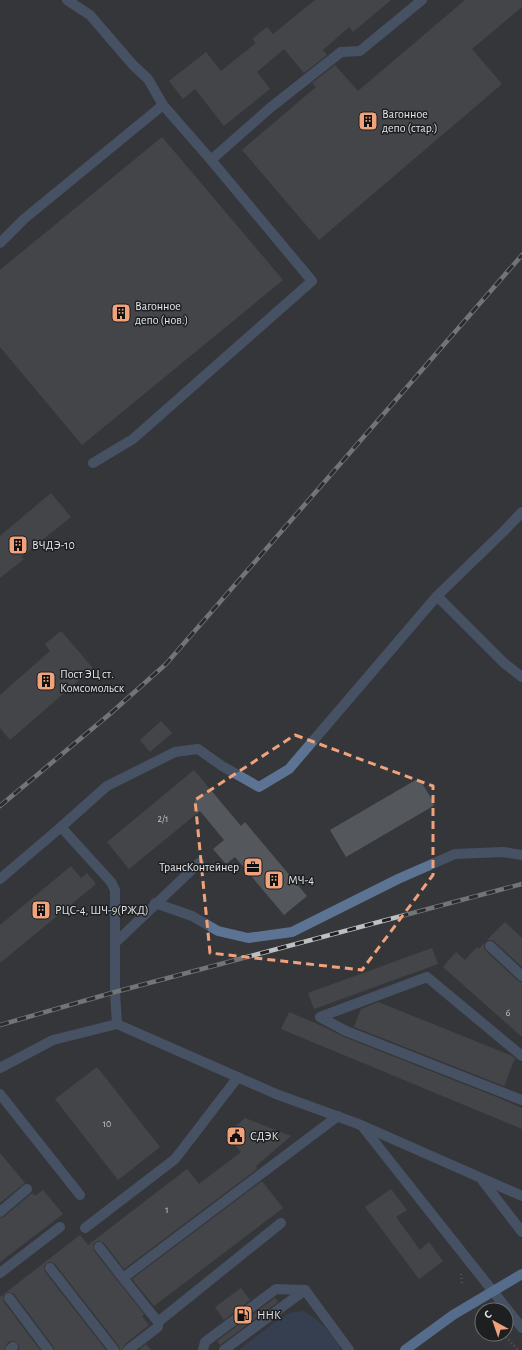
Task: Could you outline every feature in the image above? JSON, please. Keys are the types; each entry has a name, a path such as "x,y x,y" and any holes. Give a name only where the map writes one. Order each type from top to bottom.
{"main road":[{"path":"405,1350 453,1315 522,1274"}],"street":[{"path":"67,0 90,15 133,65 148,79 164,105 312,281 133,440 93,463"},
{"path":"211,160 270,108 341,52 360,52 422,0"},
{"path":"0,243 24,219 164,105"},
{"path":"0,879 107,786 174,752 198,749 222,766 258,787 289,769 437,596 522,512"},
{"path":"437,596 504,663 522,677"},
{"path":"61,827 111,882 115,890 114,943 118,1024"},
{"path":"155,904 192,916 218,931 248,938 292,932 398,879 455,854 503,852 522,855"},
{"path":"114,943 199,863"},
{"path":"490,946 522,976"},
{"path":"522,1056 427,977 320,1016 346,1031 522,1100"},
{"path":"0,1068 53,1040 118,1024 276,1094 361,1125 522,1196"},
{"path":"85,1228 175,1159 238,1077"},
{"path":"0,1094 80,1195"},
{"path":"123,1278 338,1116"},
{"path":"361,1125 522,1328"},
{"path":"480,1178 522,1232"},
{"path":"0,1212 27,1189"},
{"path":"128,1350 158,1327 158,1322 282,1223"},
{"path":"0,1273 60,1227"},
{"path":"99,1247 158,1322"},
{"path":"50,1268 114,1350"},
{"path":"203,1350 205,1342 276,1289 305,1290"},
{"path":"224,1350 305,1290"},
{"path":"305,1290 349,1350"},
{"path":"8,1298 48,1350"}],"path":[{"path":"510,1342 518,1350"}],"highlighted area":[{"path":"295,735 433,786 433,875 362,970 210,953 195,800"}],"shaded area":[{"path":"303,1311 325,1328 341,1350 239,1350 275,1322 290,1313"}],"building":[{"path":"315,0 391,0 353,32 349,27 323,50 327,55 304,73 284,49 257,72 270,89 224,126 195,89 183,99 169,81 206,52 221,71 256,43 252,39 267,27 273,34"},
{"name":"Вагонное депо (стар.)","path":"465,0 522,0 522,7 472,49 502,84 319,240 242,150 316,87 312,83 335,65 358,91"},
{"name":"Вагонное депо (нов.)","path":"162,137 283,280 82,445 0,347 0,270"},
{"name":"ВЧДЭ-10","path":"51,493 71,517 21,557 24,559 0,578 0,536"},
{"name":"Пост ЭЦ ст. Комсомольск","path":"61,631 93,668 10,740 0,728 0,695 50,651 45,644"},
{"path":"161,721 172,733 150,752 140,740"},
{"path":"194,770 241,826 245,822 307,896 284,915 235,857 226,864 213,849 224,840 200,811 129,869 107,842"},
{"path":"419,778 435,805 346,857 330,830"},
{"name":"РЦС-4, ШЧ-9(РЖД)","path":"71,866 81,878 87,873 96,884 0,963 0,925"},
{"path":"505,922 522,938 522,967 494,941 487,940"},
{"path":"484,943 484,948 486,951 518,981 522,982 522,1037 443,967 456,952 465,960 477,947 479,949"},
{"path":"432,948 438,964 314,1009 308,993"},
{"path":"378,1002 515,1058 504,1086 354,1027 361,1009"},
{"path":"289,1012 344,1037 522,1108 522,1129 281,1029"},
{"path":"97,1067 160,1147 118,1180 55,1099"},
{"path":"245,1118 291,1136 256,1166 257,1169 124,1269 104,1243 98,1241 93,1244 94,1251 144,1314 142,1316 149,1325 124,1345 122,1350 120,1350 119,1346 55,1264 49,1262 44,1266 45,1272 106,1350 54,1350 53,1346 14,1294 9,1292 3,1295 4,1302 40,1350 19,1350 19,1345 14,1341 8,1342 4,1350 0,1350 0,1297 80,1235 88,1245 187,1169 199,1184 241,1152 226,1135"},
{"path":"0,1153 25,1183 0,1203"},
{"path":"262,1181 283,1208 154,1306 132,1279"},
{"path":"391,1189 407,1210 396,1217 420,1250 429,1242 443,1261 419,1279 365,1207"},
{"path":"43,1190 63,1214 0,1262 0,1218 4,1217 32,1193 35,1196"},
{"path":"241,1288 250,1300 224,1320 215,1307"},
{"path":"275,1298 278,1302 220,1345 217,1341"},
{"path":"146,1344 151,1350 139,1350"}],"railway":[{"path":"0,806 111,713 166,664 522,255"},
{"path":"0,1025 115,992 522,884"}],"place":[{"name":"Вагонное депо (стар.)","path":"368,121"},
{"name":"Вагонное депо (нов.)","path":"121,313"},
{"name":"ВЧДЭ-10","path":"18,545"},
{"name":"Пост ЭЦ ст. Комсомольск","path":"46,681"},
{"name":"ТрансКонтейнер","path":"253,867"},
{"name":"МЧ-4","path":"274,880"},
{"name":"РЦС-4, ШЧ-9(РЖД)","path":"41,910"},
{"name":"СДЭК","path":"236,1136"},
{"name":"ННК","path":"243,1315"}]}
